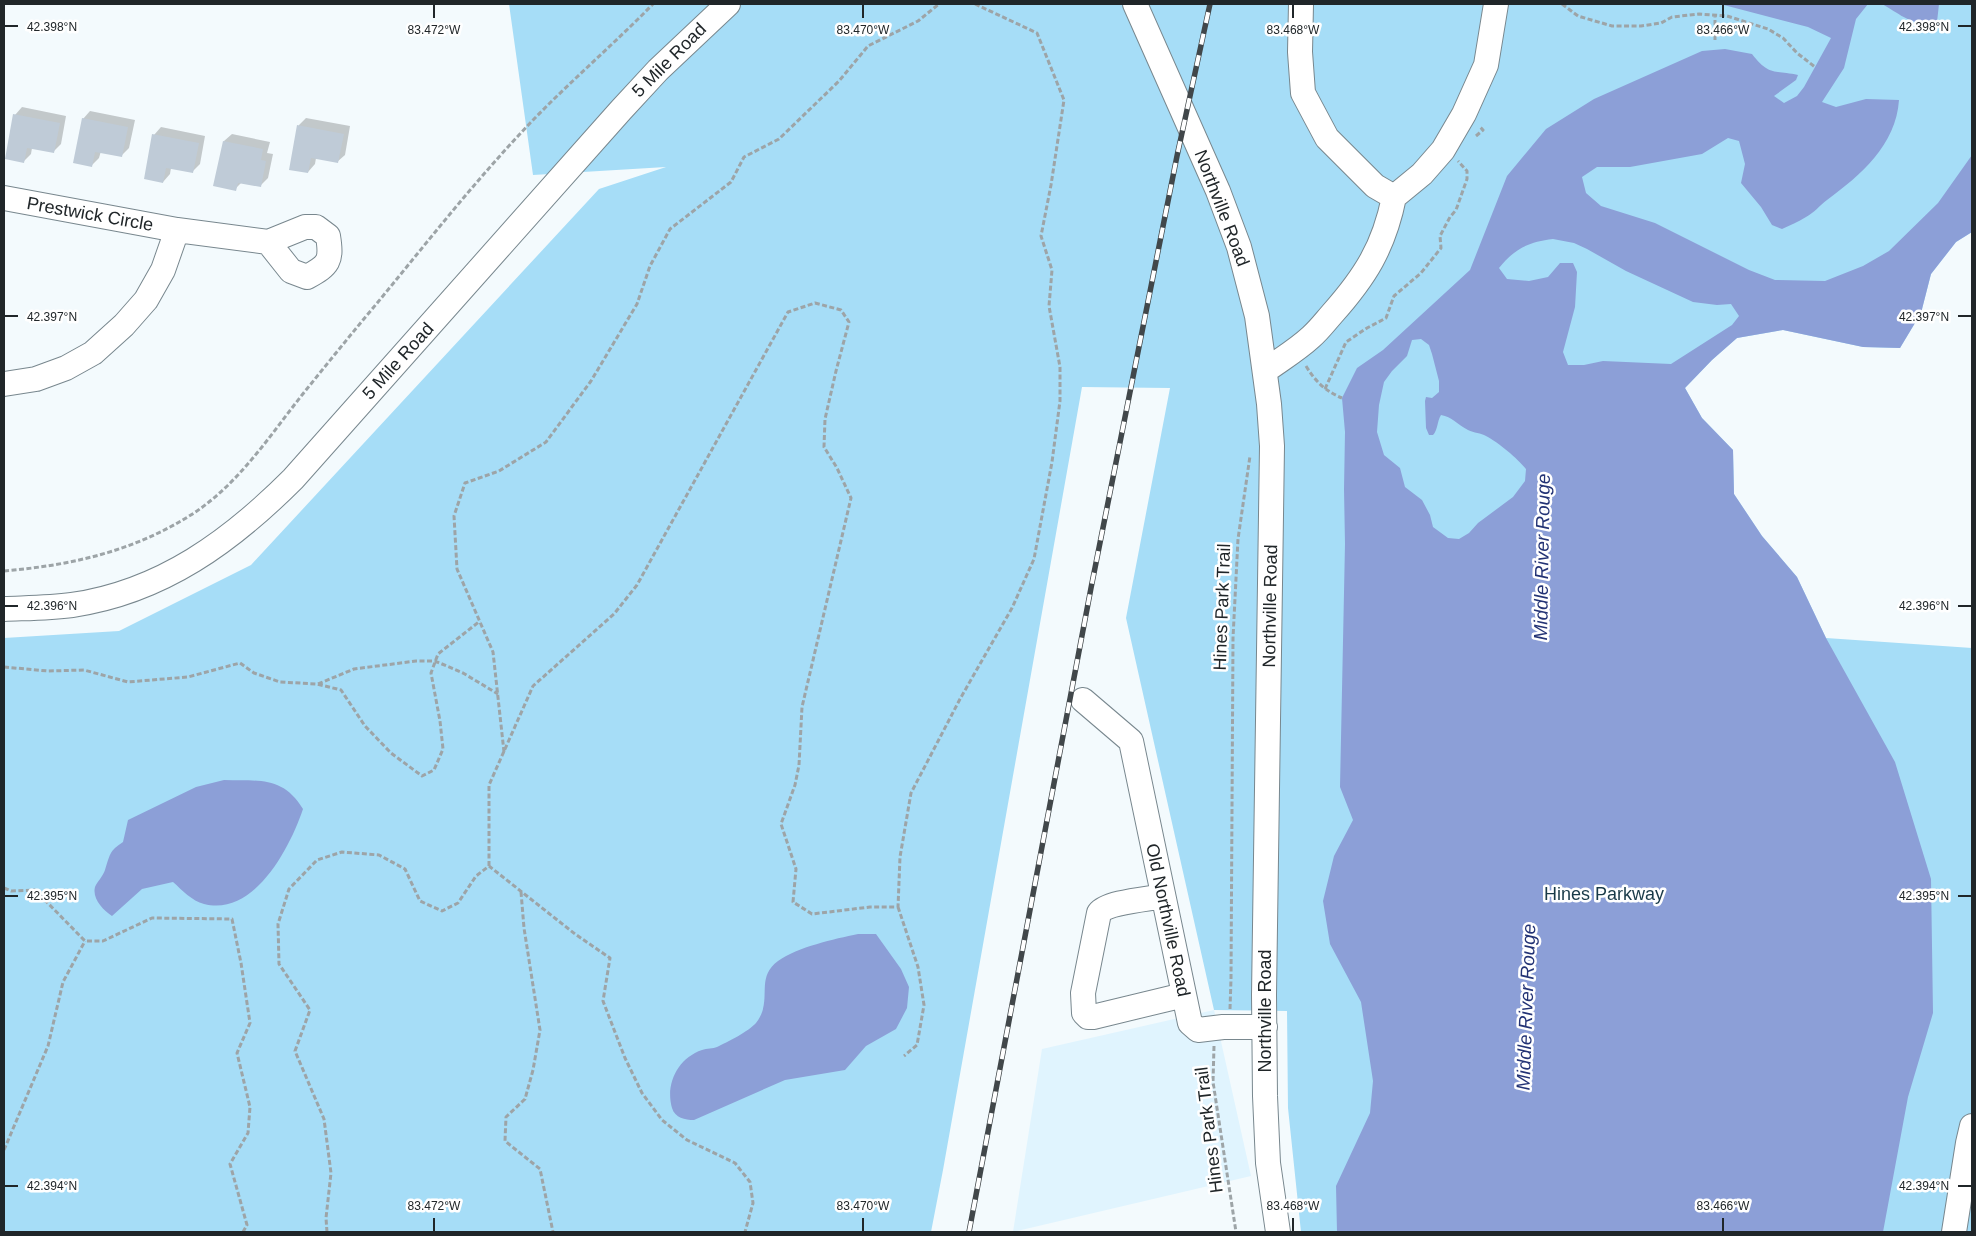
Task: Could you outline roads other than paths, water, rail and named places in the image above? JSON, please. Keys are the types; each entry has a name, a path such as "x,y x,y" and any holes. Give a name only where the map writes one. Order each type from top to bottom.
{"street":[{"name":"5 Mile Road","path":"4,609 72,605 100,600 146,585 168,575 214,548 259,513 293,479 621,110 658,70 728,4"},
{"name":"Northville Road","path":"1135,4 1218,191 1239,248 1257,316 1269,404 1272,446 1264,995 1265,1096 1268,1163 1278,1232"},
{"path":"1301,4 1300,52 1303,93 1327,138 1375,186 1394,197"},
{"path":"1265,371 1311,337 1356,287 1382,240 1390,218 1394,197 1422,174 1443,150 1464,114 1486,66 1496,4"},
{"name":"Prestwick Circle","path":"4,198 177,230 268,242"},
{"name":"Prestwick Circle","path":"4,384 36,379 66,368 93,353 124,325 146,300 163,270 177,230"},
{"name":"Old Northville Road","path":"1083,700 1131,741 1190,1023 1198,1030 1223,1027 1265,1027"},
{"path":"1163,896 1112,906 1099,913 1083,993 1084,1013 1086,1016 1093,1017 1184,995"},
{"path":"1954,1232 1972,1126"}],"water":[{"name":"Middle River Rouge","path":"1720,4 1868,4 1856,19 1844,68 1822,102 1836,107 1866,99 1899,100 1896,116 1884,145 1875,158 1852,180 1809,215 1782,229 1772,225 1761,207 1741,183 1745,164 1739,141 1728,138 1702,154 1630,167 1597,167 1582,177 1586,193 1601,206 1655,223 1749,270 1775,280 1825,281 1863,266 1889,251 1938,203 1972,155 1972,232 1956,242 1931,274 1921,313 1900,348 1863,347 1783,330 1737,338 1685,388 1702,418 1733,450 1734,494 1762,536 1797,577 1826,638 1895,762 1931,879 1933,1013 1908,1097 1883,1232 1337,1232 1336,1186 1370,1113 1373,1081 1361,1002 1330,944 1323,901 1334,856 1353,820 1340,787 1345,544 1345,432 1342,398 1357,368 1383,350 1470,270 1507,176 1546,129 1594,99 1702,51 1725,49 1752,54 1763,66 1772,71 1798,75 1796,80 1774,96 1784,103 1797,96 1804,87 1831,38 1808,27","holes":["1553,239 1574,243 1626,271 1693,302 1717,305 1731,304 1739,316 1732,325 1671,364 1603,361 1584,365 1568,365 1563,352 1575,307 1577,272 1573,263 1560,263 1548,277 1529,281 1507,279 1499,268 1511,255 1523,247","1421,339 1429,345 1439,381 1439,392 1432,398 1426,397 1425,401 1426,428 1429,435 1435,433 1441,415 1445,416 1468,430 1491,439 1508,451 1526,469 1525,481 1513,497 1459,539 1448,538 1433,527 1430,515 1422,500 1405,487 1400,468 1384,455 1377,432 1379,405 1384,382 1407,356 1412,340"]},
{"path":"1882,4 1939,4 1937,22 1921,23 1914,21"},
{"path":"224,780 269,782 287,791 303,809 289,842 267,876 254,890 239,900 222,905 200,903 187,895 173,882 142,889 112,916 105,911 95,896 95,887 104,872 111,854 123,842 128,820 196,787"},
{"path":"858,934 876,934 901,969 909,987 907,1008 896,1029 866,1046 845,1070 785,1080 694,1120 684,1119 675,1114 670,1099 670,1090 675,1073 686,1059 694,1054 704,1049 722,1045 756,1023 764,1006 767,975 778,961 806,948"}],"railway":[{"path":"969,1232 1091,588 1177,156 1210,4"}],"park label":[{"name":"Hines Parkway","path":"1604,894"}]}
